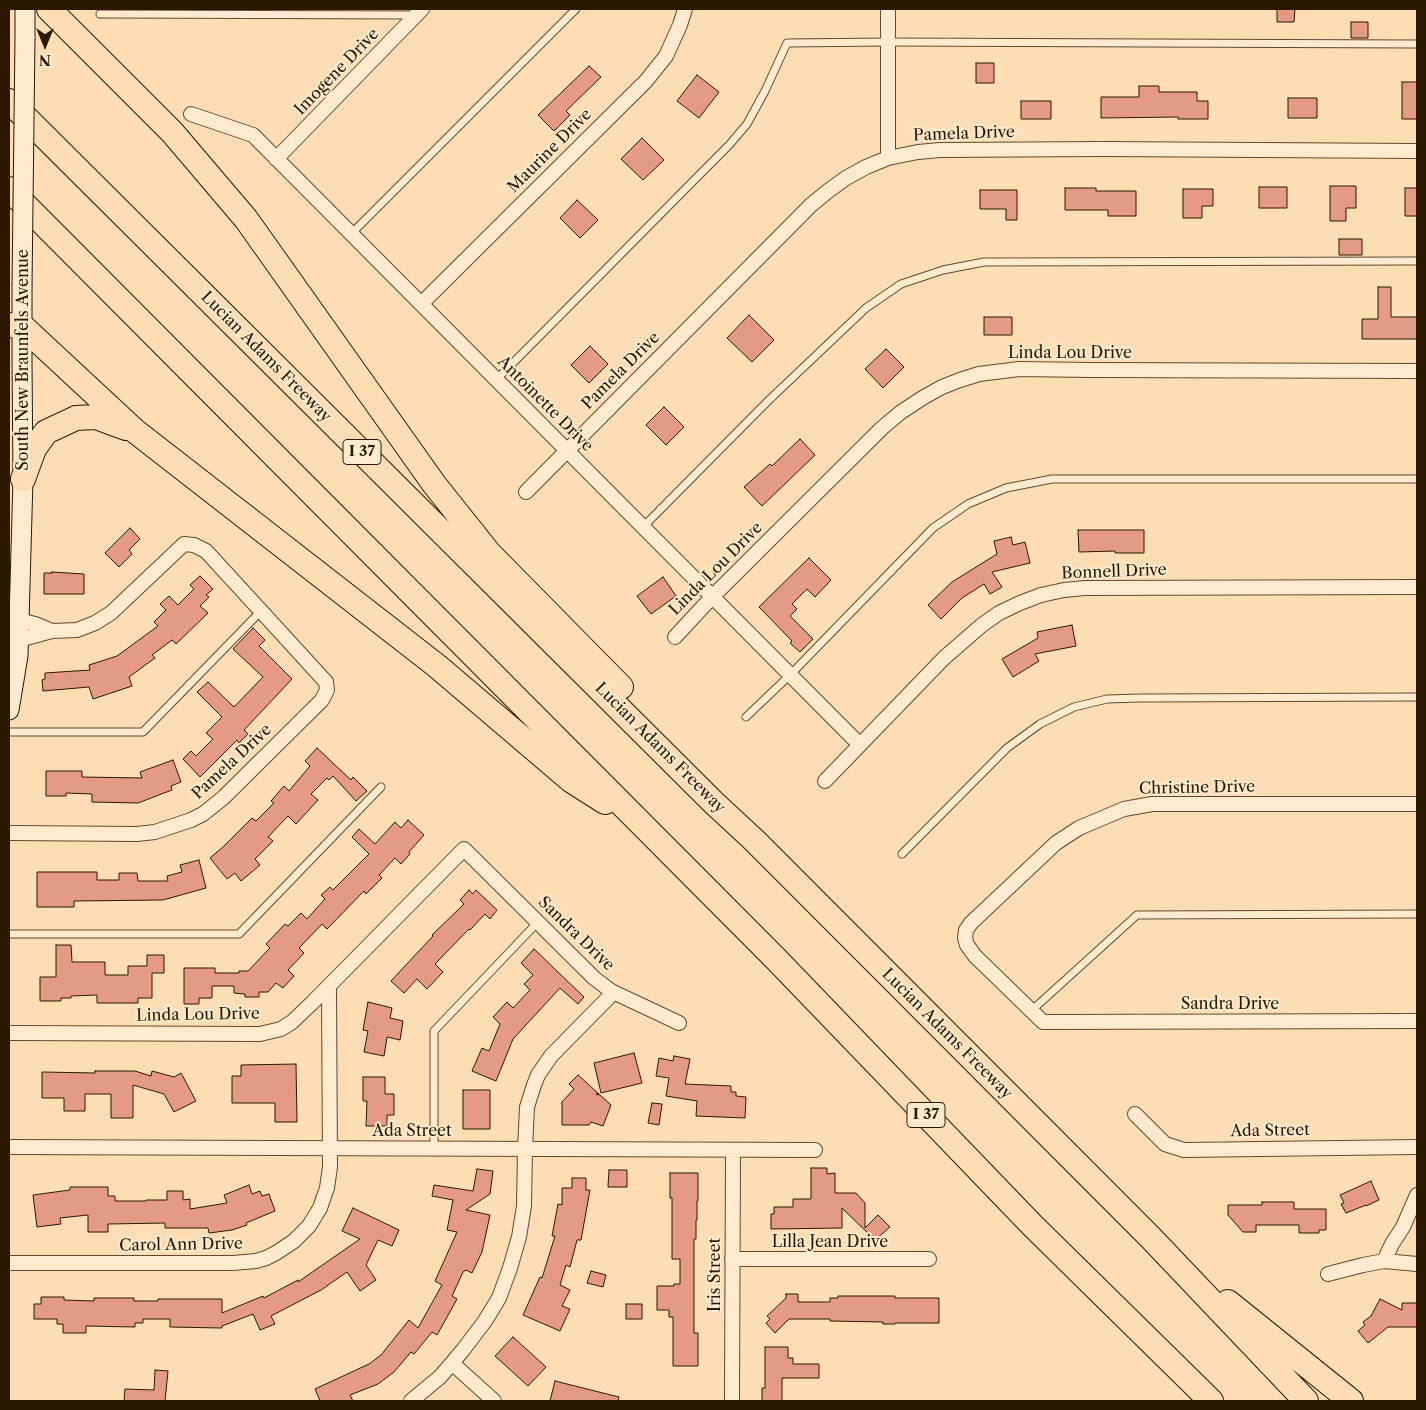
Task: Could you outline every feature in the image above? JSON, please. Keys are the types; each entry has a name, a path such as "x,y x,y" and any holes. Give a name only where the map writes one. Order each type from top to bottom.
{"highway":[{"path":"49,9 172,132 246,219 434,484 489,553 643,709 714,803"},
{"name":"Lucian Adams Freeway","path":"9,101 714,803 755,841 1150,1238 1306,1401"},
{"name":"I 37","path":"9,189 776,959 1006,1199 1211,1401"},
{"path":"9,205 118,299"},
{"path":"15,326 135,432 437,666 572,782 642,826"},
{"path":"23,479 34,449 46,432 76,418 96,417 135,432"},
{"path":"1150,1238 1351,1401"}],"main road":[{"name":"South New Braunfels Avenue","path":"9,710 18,662 14,640 14,620 23,479 15,326 22,286 25,9"}],"street":[{"name":"Maurine Drive","path":"421,304 646,81 666,56 685,9"},
{"path":"888,9 888,158"},
{"name":"Imogene Drive","path":"276,159 419,12"},
{"name":"Antoinette Drive","path":"191,114 253,135 859,744"},
{"name":"Pamela Drive","path":"526,492 811,205 846,178 888,158 940,150 1417,151"},
{"name":"Linda Lou Drive","path":"675,637 712,597 882,428 901,412 924,397 960,380 999,370 1019,369 1417,371"},
{"path":"14,640 52,631 77,630 95,623 111,613 184,544 194,545 206,551 261,611"},
{"name":"Bonnell Drive","path":"825,781 944,658 982,625 999,612 1041,595 1085,588 1417,587"},
{"name":"Pamela Drive","path":"9,833 137,834 155,832 191,820 223,798 322,700 327,690 326,682 261,611"},
{"path":"14,620 34,624 52,631"},
{"name":"Christine Drive","path":"1042,1022 976,956 967,945 965,938 966,930 971,923 1056,843 1079,828 1124,809 1152,804 1417,804"},
{"name":"Linda Lou Drive","path":"9,1033 260,1034 281,1029 292,1022 329,987 464,849"},
{"name":"Sandra Drive","path":"464,849 594,978 611,991 679,1023"},
{"name":"Carol Ann Drive","path":"9,1263 233,1263 266,1258 294,1241 309,1226 320,1208 327,1188 330,1167 329,987"},
{"path":"411,1401 440,1377 452,1363 485,1321 499,1298 519,1237 524,1206 527,1107 534,1085 538,1075 551,1056 610,996 611,991"},
{"name":"Sandra Drive","path":"1042,1022 1417,1021"},
{"name":"Ada Street","path":"1136,1114 1165,1144 1184,1150 1417,1147"},
{"name":"Ada Street","path":"9,1147 815,1150"},
{"name":"Iris Street","path":"732,1401 733,1150"},
{"path":"1384,1261 1392,1244 1404,1227 1417,1195"},
{"name":"Lilla Jean Drive","path":"732,1259 928,1259"},
{"path":"1328,1274 1384,1261 1417,1264"},
{"path":"452,1363 494,1401"}],"lane":[{"path":"351,234 576,9"},
{"path":"100,14 419,12"},
{"path":"496,380 730,144 747,124 765,91 787,43 1417,44"},
{"path":"643,527 769,400 866,308 901,284 943,270 984,262 1417,261"},
{"path":"746,717 790,675 933,528 968,504 1006,488 1052,479 1417,479"},
{"path":"9,732 143,732 261,611"},
{"path":"902,854 1007,748 1040,724 1074,707 1107,699 1124,698 1417,697"},
{"path":"9,934 239,934 381,787"},
{"path":"1031,1011 1137,915 1417,914"},
{"path":"434,1149 434,1031 538,921"}],"building":[{"path":"1277,9 1295,9 1294,22 1277,22"},
{"path":"1351,22 1368,22 1368,38 1351,38"},
{"path":"976,63 994,63 994,83 976,83"},
{"path":"589,66 601,77 566,111 570,115 554,131 538,115"},
{"path":"697,75 719,92 699,118 677,101"},
{"path":"1402,82 1417,82 1417,119 1402,119"},
{"path":"1139,86 1159,86 1159,92 1197,92 1197,101 1208,101 1208,119 1178,119 1178,117 1101,118 1101,97 1139,97"},
{"path":"1288,98 1317,98 1317,118 1288,118"},
{"path":"1021,101 1051,101 1051,119 1021,119"},
{"path":"642,138 664,160 643,180 621,159"},
{"path":"1330,186 1356,186 1356,208 1346,208 1346,221 1330,221"},
{"path":"1259,187 1287,187 1287,208 1259,208"},
{"path":"1065,188 1096,188 1096,191 1136,191 1136,216 1108,216 1108,210 1065,210"},
{"path":"1405,188 1417,188 1417,216 1405,216"},
{"path":"1183,189 1213,189 1213,206 1202,206 1202,218 1183,218"},
{"path":"980,190 1017,190 1017,220 1006,220 1006,209 980,209"},
{"path":"577,200 598,220 580,238 560,218"},
{"path":"1339,239 1362,239 1362,255 1339,255"},
{"path":"1378,287 1391,287 1391,317 1417,317 1417,339 1362,339 1362,319 1378,319"},
{"path":"749,315 774,340 752,362 727,338"},
{"path":"984,317 1012,317 1012,335 984,335"},
{"path":"590,346 608,364 589,383 571,365"},
{"path":"886,349 904,367 883,388 865,369"},
{"path":"664,407 684,427 666,445 646,425"},
{"path":"800,439 815,455 762,506 744,487 770,464 772,466"},
{"path":"130,528 140,539 129,550 132,554 119,567 105,553"},
{"path":"1078,530 1144,530 1144,553 1115,553 1115,551 1079,552"},
{"path":"1011,537 1013,545 1025,542 1030,563 992,572 1002,587 990,594 984,584 962,598 941,619 928,605 952,582 997,554 994,541"},
{"path":"809,558 831,580 815,597 807,589 792,604 797,609 790,616 813,639 800,652 759,607"},
{"path":"44,573 84,574 84,594 44,594"},
{"path":"200,576 213,589 206,595 209,597 200,606 208,613 176,644 172,640 152,655 155,658 129,677 132,686 93,699 89,687 43,691 42,680 45,679 45,673 90,670 89,665 117,656 158,626 154,622 166,610 160,604 169,596 178,605 194,589 190,585"},
{"path":"663,577 676,596 651,614 637,596"},
{"path":"1072,625 1076,646 1035,654 1039,661 1013,677 1002,659 1038,638 1037,632"},
{"path":"253,628 265,640 259,646 292,679 244,730 248,734 239,743 237,740 200,777 183,759 191,751 196,756 213,739 206,733 222,717 197,692 208,682 234,707 263,677 233,649"},
{"path":"317,748 351,780 353,777 367,791 356,801 333,776 329,780 327,778 311,794 318,800 296,824 288,816 268,837 273,841 255,859 260,865 241,881 235,873 227,879 210,858 252,818 256,821 274,803 271,801 284,786 289,791 310,766 305,761"},
{"path":"173,760 181,782 171,786 172,790 138,803 92,802 92,794 66,793 66,796 46,796 46,771 82,771 82,777 142,778 140,772"},
{"path":"408,820 424,835 409,852 410,854 401,864 395,858 379,875 382,878 366,894 364,891 327,929 322,924 299,948 304,953 288,970 294,976 283,988 276,983 268,992 259,992 259,997 245,997 245,994 234,993 234,986 212,986 212,998 199,998 199,1004 184,1004 184,968 215,968 215,973 248,971 270,948 266,944 285,924 288,926 301,913 307,919 325,899 321,895 330,887 333,890 369,854 352,837 359,829 375,844 395,822 401,828"},
{"path":"199,860 206,888 163,900 74,901 74,907 37,907 37,872 97,872 97,880 119,880 119,873 137,873 138,881 168,881 167,876 182,872 180,865"},
{"path":"469,890 473,894 476,890 497,910 490,919 485,914 435,964 443,972 427,989 417,979 404,993 391,981 432,935 464,904 460,900"},
{"path":"56,945 71,945 72,962 105,962 105,975 128,975 128,966 147,966 147,955 164,955 164,973 152,973 152,998 138,998 138,1003 97,1003 97,995 71,996 71,998 61,998 61,1001 40,1001 40,977 56,977"},
{"path":"534,949 584,997 578,1004 560,988 513,1039 496,1081 472,1071 482,1048 489,1051 500,1024 493,1017 507,1002 513,1008 530,990 524,984 533,975 521,963"},
{"path":"368,1002 392,1008 390,1018 403,1021 400,1040 387,1037 384,1056 364,1052 368,1031 363,1030"},
{"path":"634,1053 642,1083 601,1093 594,1063"},
{"path":"674,1056 690,1059 685,1084 731,1086 731,1092 736,1092 736,1096 746,1097 745,1118 696,1116 697,1101 666,1096 669,1078 656,1076 659,1058 673,1061"},
{"path":"296,1064 297,1122 275,1122 275,1103 232,1103 232,1076 241,1076 241,1065"},
{"path":"95,1071 135,1071 151,1076 152,1071 174,1077 181,1073 196,1101 174,1112 164,1094 133,1085 133,1118 111,1118 111,1094 85,1094 85,1111 64,1111 64,1098 42,1098 42,1072 95,1073"},
{"path":"578,1075 599,1094 596,1094 600,1095 611,1105 603,1126 591,1122 589,1125 562,1125 561,1103 574,1089 569,1084"},
{"path":"363,1077 385,1077 385,1094 394,1094 394,1115 387,1115 387,1126 366,1126 367,1101 363,1101"},
{"path":"463,1090 490,1090 490,1129 463,1129"},
{"path":"652,1103 662,1104 659,1125 648,1123"},
{"path":"811,1168 827,1168 827,1174 835,1173 835,1193 856,1193 865,1203 865,1228 878,1215 890,1227 875,1240 842,1208 842,1228 771,1229 771,1214 774,1214 774,1207 793,1207 793,1199 811,1199"},
{"path":"477,1169 493,1171 490,1194 466,1210 490,1215 482,1252 472,1273 466,1270 463,1272 452,1296 457,1299 437,1335 432,1332 414,1354 411,1352 394,1372 378,1384 350,1395 353,1401 320,1401 315,1389 369,1364 381,1355 409,1320 418,1328 442,1285 435,1281 457,1232 447,1230 453,1200 432,1196 434,1185 473,1191"},
{"path":"609,1170 627,1170 627,1187 608,1187"},
{"path":"670,1173 698,1173 696,1239 694,1239 694,1333 698,1333 698,1366 673,1366 673,1317 669,1317 669,1310 657,1310 657,1286 680,1284 680,1259 672,1259"},
{"path":"572,1178 586,1178 586,1190 590,1190 581,1240 577,1240 570,1267 566,1265 560,1285 570,1290 562,1306 570,1309 560,1331 523,1315 540,1277 542,1278 555,1236 552,1236 558,1204 562,1205 562,1188 572,1188"},
{"path":"1371,1181 1379,1200 1346,1213 1341,1204 1344,1203 1340,1195"},
{"path":"249,1185 252,1194 260,1191 262,1196 269,1194 275,1211 232,1230 209,1233 208,1228 165,1228 165,1223 108,1224 108,1232 88,1232 88,1215 60,1218 61,1224 37,1227 33,1195 70,1190 70,1187 108,1187 108,1196 115,1196 115,1201 146,1201 167,1200 167,1191 183,1191 183,1200 190,1199 190,1209 227,1203 224,1195"},
{"path":"1262,1202 1294,1202 1294,1209 1326,1209 1326,1230 1319,1230 1319,1233 1299,1233 1299,1225 1256,1225 1256,1232 1243,1232 1228,1215 1228,1205 1262,1205"},
{"path":"353,1208 399,1230 392,1246 378,1240 366,1265 376,1280 360,1291 347,1272 321,1290 271,1316 275,1324 260,1330 253,1314 222,1326 222,1328 170,1327 170,1319 143,1319 143,1323 135,1323 135,1327 86,1326 86,1333 63,1333 63,1324 57,1324 57,1319 34,1319 34,1304 41,1304 41,1297 64,1297 64,1300 94,1301 94,1298 134,1298 134,1301 222,1299 222,1313 263,1296 264,1298 298,1280 298,1282 360,1239 342,1231"},
{"path":"591,1271 606,1275 603,1287 587,1283"},
{"path":"786,1294 798,1294 798,1302 830,1302 830,1298 838,1298 838,1296 939,1298 939,1323 883,1324 883,1322 830,1321 830,1319 789,1319 775,1333 766,1323 770,1319 767,1316 786,1298"},
{"path":"1380,1299 1402,1310 1402,1303 1417,1303 1417,1327 1388,1327 1368,1343 1358,1331 1365,1325 1363,1322 1371,1316"},
{"path":"626,1304 642,1304 642,1319 626,1319"},
{"path":"513,1337 546,1367 528,1386 495,1356"},
{"path":"765,1347 788,1347 788,1358 793,1358 793,1364 819,1364 819,1378 782,1378 782,1401 762,1401 762,1388 765,1388"},
{"path":"155,1370 168,1371 165,1401 124,1401 125,1389 154,1390"},
{"path":"555,1381 619,1397 618,1401 550,1401"}]}
